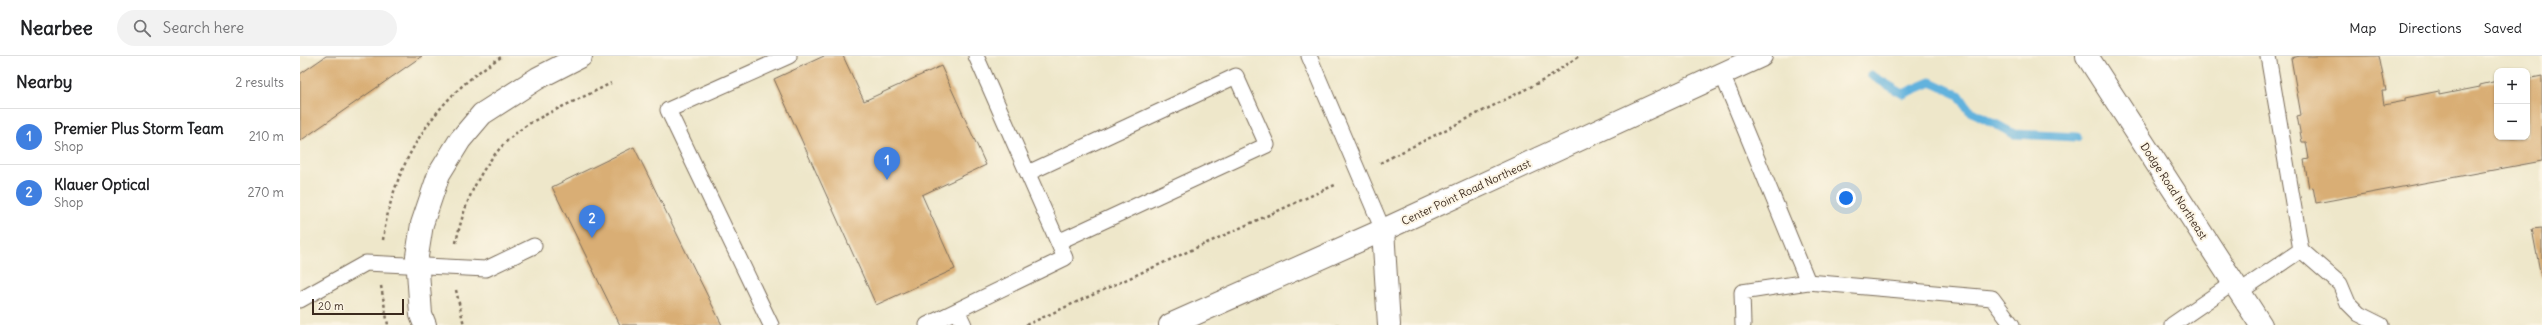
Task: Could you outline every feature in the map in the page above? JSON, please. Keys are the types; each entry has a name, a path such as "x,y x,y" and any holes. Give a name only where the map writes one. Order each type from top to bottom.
{"street":[{"path":"425,325 422,315 418,264 422,224 439,174 460,140 482,114 538,78 581,56"},
{"name":"Center Point Road Northeast","path":"1170,325 1383,230 1761,56"},
{"name":"Dodge Road Northeast","path":"2086,56 2261,325"},
{"path":"1383,230 1389,325"}],"lane":[{"path":"771,325 668,110 789,56"},
{"path":"927,325 961,318 1065,258 976,56"},
{"path":"1309,56 1383,230"},
{"path":"2268,56 2301,250 2340,284 2348,303 2359,314 2381,325"},
{"path":"1722,74 1808,282"},
{"path":"1028,173 1236,76 1267,145 1058,242"},
{"path":"300,300 366,263 418,264 486,269 534,246"},
{"path":"2172,325 2301,250"},
{"path":"1744,325 1742,292 1808,282 1992,298 2012,325"}],"path":[{"path":"1376,165 1544,80 1579,56"},
{"path":"464,325 455,286 456,248 462,215 473,189 493,157 508,140 530,123 611,83"},
{"path":"1026,325 1340,183"}],"building":[{"path":"326,56 422,56 300,141 300,74"},
{"path":"824,56 843,56 864,101 941,66 986,165 922,195 955,269 876,305 774,79"},
{"path":"2300,56 2379,56 2386,91 2382,91 2384,105 2405,101 2405,98 2439,91 2439,95 2480,87 2480,85 2494,82 2494,140 2530,140 2530,78 2542,76 2542,161 2316,203 2313,187 2309,188 2304,160 2309,159 2306,142 2302,142 2297,116 2301,115 2291,58"},
{"path":"634,147 722,325 620,325 552,187"},
{"path":"2542,228 2542,277 2541,277 2532,229"}],"waterway":[{"path":"1871,75 1903,94 1931,82 1959,95 1969,110 2014,134 2077,137"}],"place":[{"name":"Premier Plus Storm Team","path":"887,180"},
{"name":"Klauer Optical","path":"592,238"}]}
